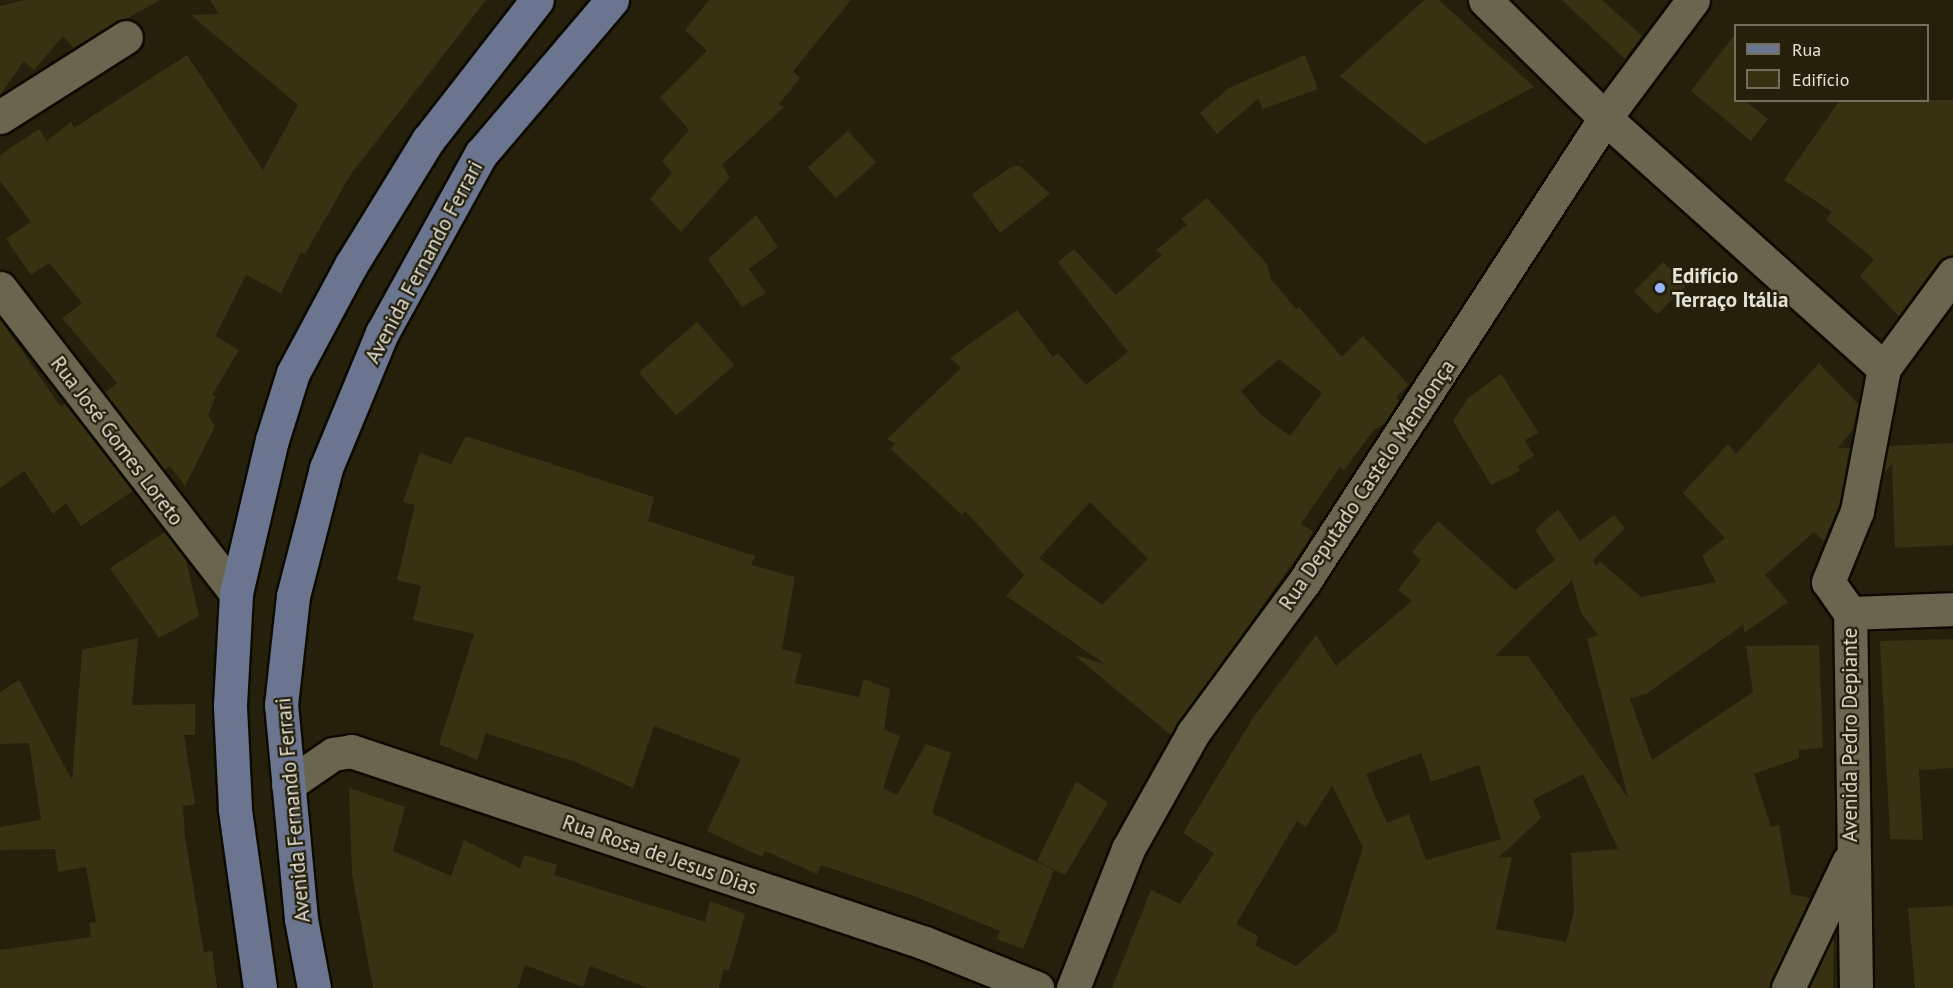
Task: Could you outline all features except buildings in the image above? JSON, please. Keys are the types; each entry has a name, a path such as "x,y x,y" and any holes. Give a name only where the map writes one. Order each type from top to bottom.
{"main road":[{"path":"260,988 235,809 230,705 236,593 293,374 351,265 428,140 537,0"},
{"name":"Avenida Fernando Ferrari","path":"314,988 301,919 281,705 293,596 326,468 382,333 481,154 612,0"}],"street":[{"path":"1485,0 1605,118 1884,368 1953,274"},
{"name":"Rua Deputado Castelo Mendonça","path":"1073,988 1128,849 1187,743 1317,562 1605,118 1693,0"},
{"path":"0,117 126,37"},
{"name":"Rua José Gomes Loreto","path":"0,288 236,593"},
{"name":"Avenida Pedro Depiante","path":"1856,988 1851,855 1850,613 1828,582 1857,511 1884,368"},
{"path":"1850,613 1953,609"},
{"name":"Rua Rosa de Jesus Dias","path":"288,785 333,754 351,751 925,944 1037,988"},
{"path":"1788,988 1851,855"}],"place":[{"name":"Edifício Terraço Itália","path":"1660,288"}]}
